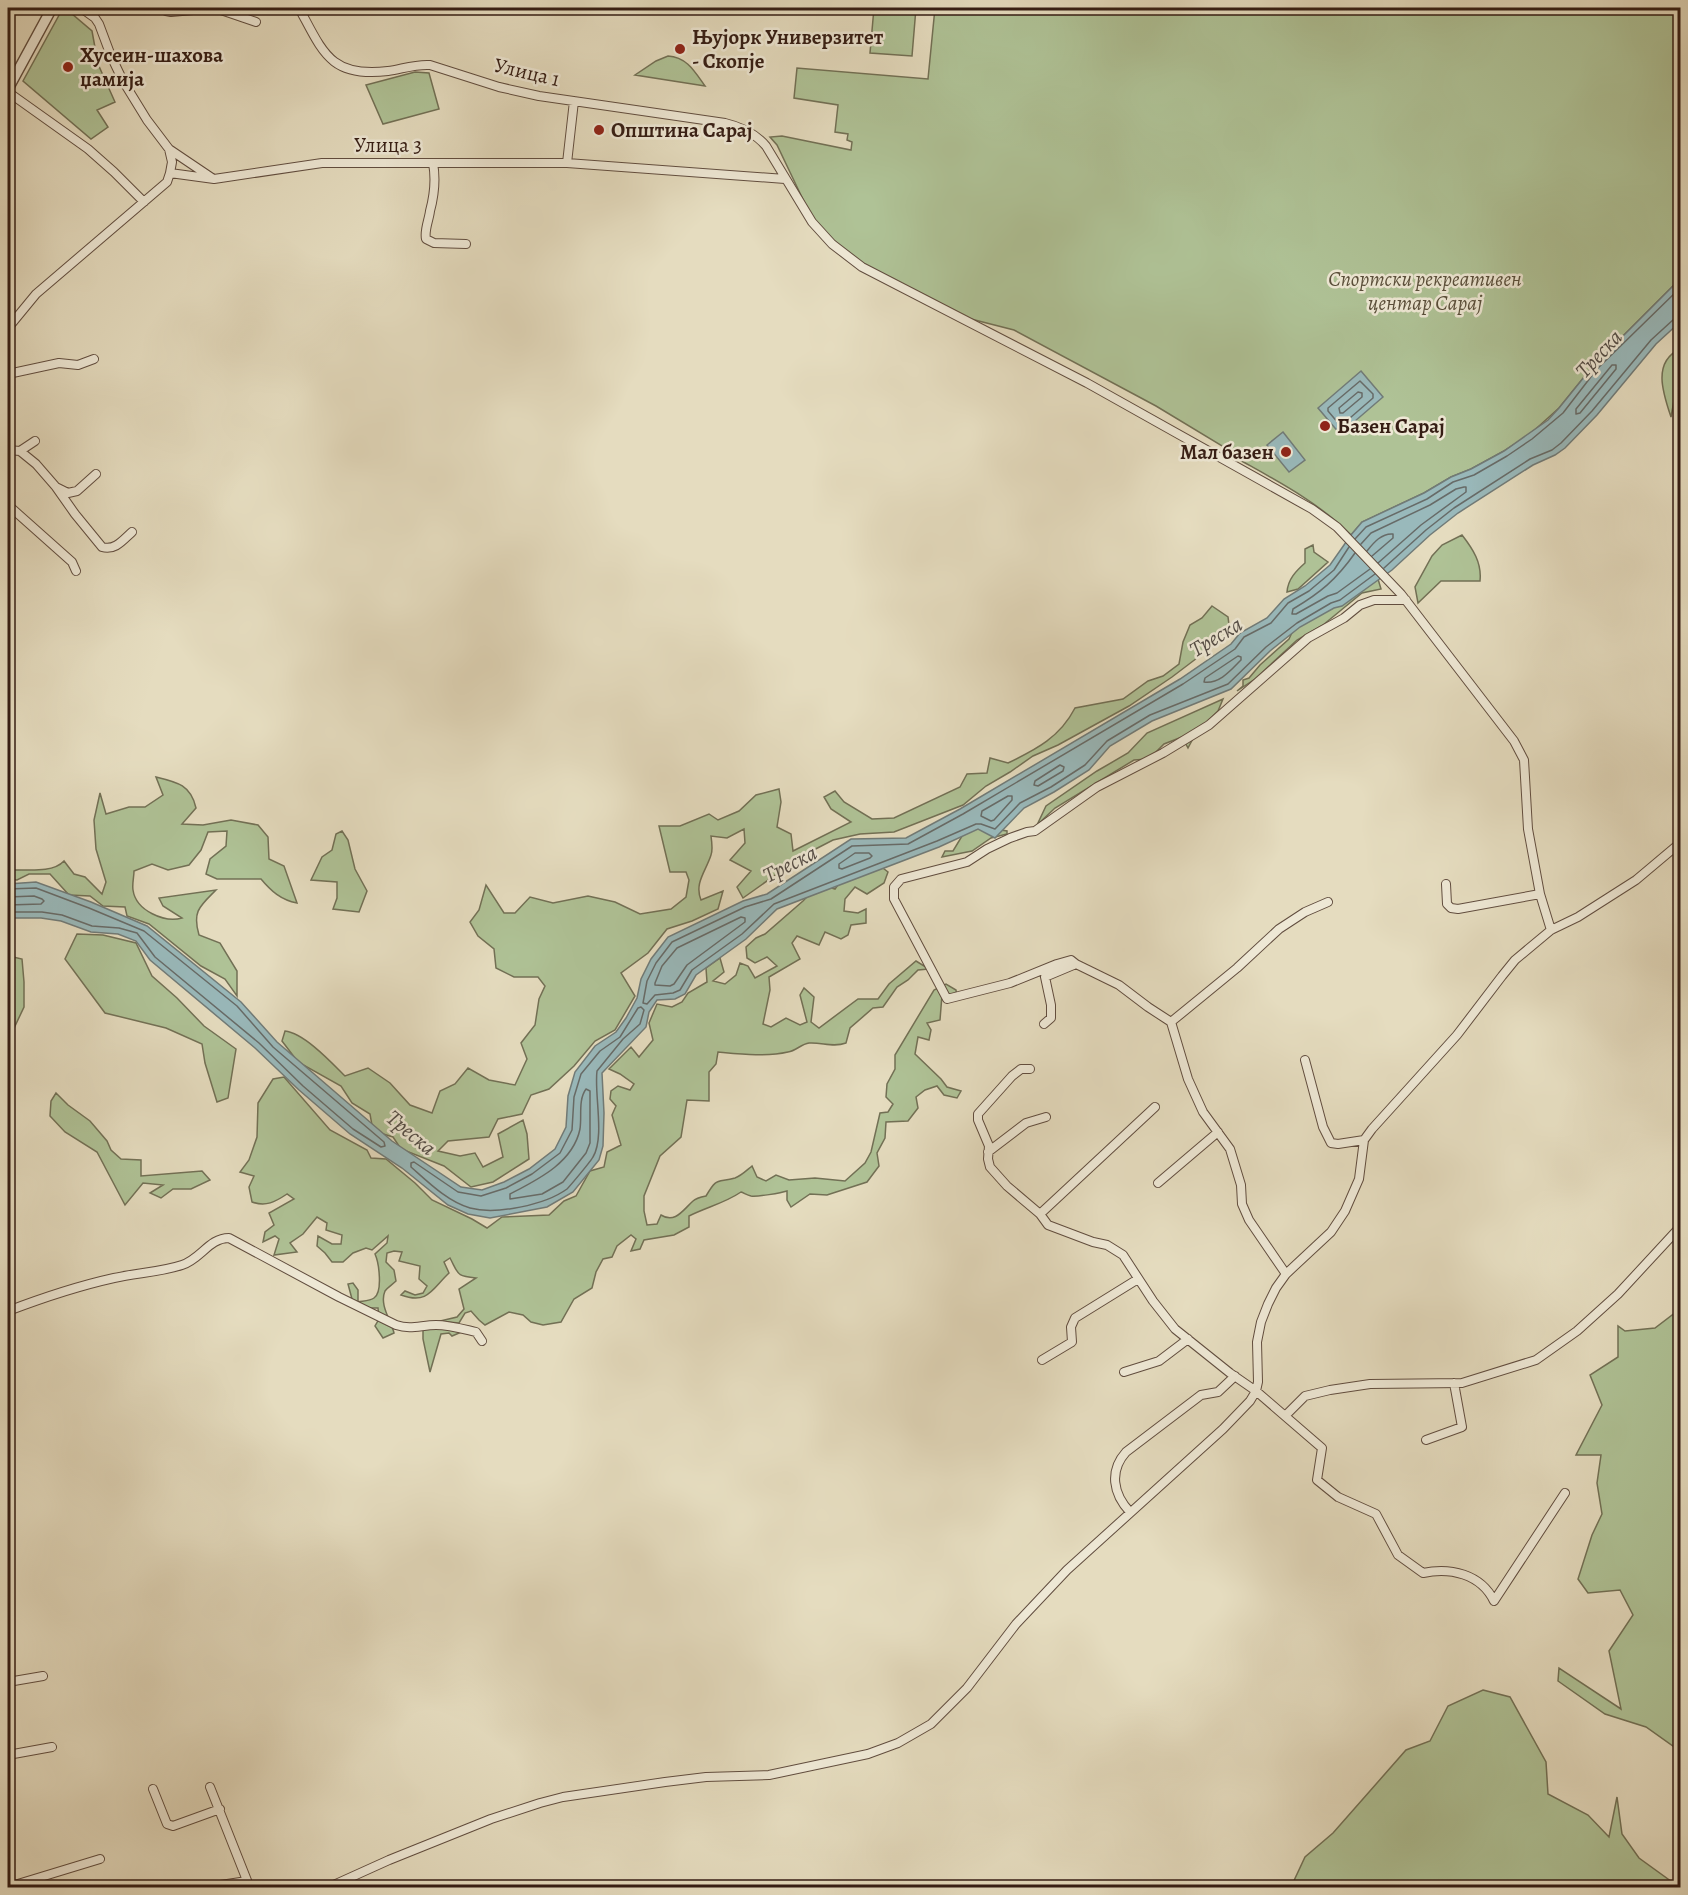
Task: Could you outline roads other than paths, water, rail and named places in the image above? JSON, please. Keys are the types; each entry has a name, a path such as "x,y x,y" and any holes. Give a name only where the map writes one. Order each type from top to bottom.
{"street":[{"path":"52,8 8,91 88,149 144,202"},
{"path":"81,8 90,13 99,24 123,81 147,120 169,149 213,179"},
{"path":"90,13 100,8"},
{"path":"162,8 171,12 215,8 256,22"},
{"name":"Улица 1","path":"299,8 326,56 349,70 376,72 419,64 430,65 499,87 539,96 735,125 754,134 770,152 812,222 824,236 862,267 1130,406 1312,509 1337,527 1406,600 1502,724 1524,760 1528,829 1540,894 1551,930"},
{"path":"567,163 574,101"},
{"path":"8,328 36,294 168,182 172,162 169,149"},
{"path":"434,163 435,179 425,237 431,243 466,244"},
{"name":"Улица 3","path":"170,173 213,179 322,164 567,163 785,179"},
{"path":"8,374 58,363 78,365 94,358"},
{"path":"20,451 35,441"},
{"path":"8,450 20,451 43,470 102,547 107,549 116,546 132,532"},
{"path":"56,487 73,493 96,474"},
{"path":"8,505 72,562 76,572"},
{"path":"1286,1274 1249,1220 1242,1204 1241,1185 1230,1149 1203,1112 1188,1079 1171,1022 1119,985 1071,960 1057,963 1010,983 947,999 894,899 894,887 901,879 967,862 987,849 1011,838 1035,831 1097,787 1163,753 1209,725 1308,638 1344,618 1360,605 1374,600 1406,600"},
{"path":"327,1887 491,1819 552,1800 706,1777 769,1775 868,1754 898,1743 931,1724 967,1688 1016,1624 1067,1570 1250,1401 1258,1382 1257,1342 1261,1322 1276,1288 1286,1274 1330,1232 1345,1211 1359,1179 1364,1140 1371,1129 1457,1035 1515,960 1551,930 1578,917 1636,880 1680,843"},
{"path":"1446,884 1447,904 1451,908 1458,909 1540,894"},
{"path":"1171,1022 1244,962 1278,929 1305,912 1328,902"},
{"path":"1044,1024 1051,1018 1052,1005 1045,977 1076,964"},
{"path":"1305,1060 1323,1127 1331,1143 1364,1140"},
{"path":"1030,1069 1021,1069 1012,1076 978,1114 978,1120 989,1146 990,1167 1006,1186 1040,1214 1048,1225 1107,1245 1123,1255 1153,1301 1175,1329 1256,1391 1322,1448 1317,1480 1338,1497 1376,1514 1398,1555 1423,1572 1454,1571 1475,1579 1491,1594 1494,1601 1565,1493"},
{"path":"1040,1214 1155,1107"},
{"path":"988,1152 1026,1123 1046,1117"},
{"path":"1158,1183 1218,1132"},
{"path":"1285,1416 1305,1396 1330,1390 1370,1384 1462,1383 1536,1360 1561,1344 1618,1294 1680,1227"},
{"path":"8,1311 57,1293 114,1278 183,1265 199,1256 213,1242 220,1238 229,1238 318,1287 396,1325 405,1328 448,1326 476,1332 483,1341"},
{"path":"1042,1360 1072,1342 1071,1327 1075,1317 1138,1279"},
{"path":"1124,1372 1158,1361 1188,1339"},
{"path":"1130,1512 1119,1495 1114,1481 1114,1470 1119,1460 1126,1452 1201,1395 1218,1392 1235,1376"},
{"path":"1426,1440 1462,1427 1454,1383"},
{"path":"8,1682 43,1676"},
{"path":"8,1755 52,1747"},
{"path":"201,1887 249,1884 210,1787"},
{"path":"153,1789 166,1824 173,1826 220,1809"},
{"path":"8,1887 100,1859"}],"water":[{"path":"1680,279 1680,322 1656,344 1597,415 1565,448 1533,465 1458,513 1392,570 1342,606 1300,627 1270,651 1231,689 1152,721 1110,746 1089,770 1024,808 995,838 978,829 939,847 777,909 746,939 696,975 685,994 675,999 657,1000 649,1012 646,1027 602,1073 603,1146 599,1160 573,1192 547,1207 490,1218 468,1214 448,1205 402,1168 350,1134 255,1048 150,960 136,941 118,934 91,932 61,921 41,918 8,918 8,884 36,882 147,926 241,1002 277,1042 392,1141 461,1187 482,1190 504,1182 529,1169 555,1149 566,1127 568,1096 575,1072 595,1046 616,1032 626,1018 637,998 641,979 651,959 668,937 743,901 767,894 851,839 906,838 960,809 1180,679 1231,644 1240,633 1267,618 1284,599 1305,586 1330,565 1362,522 1504,451 1548,420 1593,366"},
{"path":"1361,371 1383,397 1340,434 1318,408"},
{"name":"Мал базен","path":"1283,432 1305,460 1289,472 1267,445"}],"place":[{"name":"Њујорк Универзитет - Скопје","path":"680,49"},
{"name":"Хусеин-шахова џамија","path":"68,67"},
{"name":"Општина Сарај","path":"599,130"},
{"name":"Базен Сарај","path":"1325,426"},
{"name":"Мал базен","path":"1286,452"}],"park label":[{"name":"Спортски рекреативен центар Сарај","path":"1425,291"}],"water label":[{"name":"Треска","path":"1599,354"},
{"name":"Треска","path":"1216,637"},
{"name":"Треска","path":"790,864"},
{"name":"Треска","path":"411,1133"}]}
